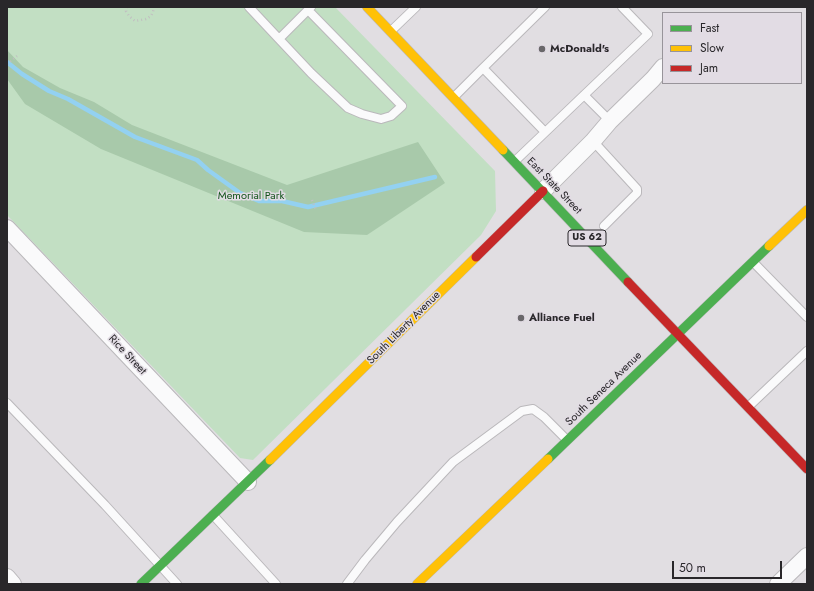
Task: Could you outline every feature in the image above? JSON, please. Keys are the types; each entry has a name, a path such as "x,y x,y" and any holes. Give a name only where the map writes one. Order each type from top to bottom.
{"main road":[{"name":"East State Street","path":"367,7 807,469"},
{"name":"South Liberty Avenue","path":"141,584 248,482 543,191"},
{"name":"South Seneca Avenue","path":"417,584 568,441 807,210"}],"street":[{"name":"South Liberty Avenue","path":"543,191 662,68"},
{"name":"Rice Street","path":"7,228 248,482"},
{"path":"778,584 807,556"},
{"path":"7,577 13,584"}],"lane":[{"path":"249,7 311,73 348,108 362,114 381,119 391,116 402,106 310,8 280,39"},
{"path":"391,32 416,7"},
{"path":"453,97 545,7"},
{"path":"514,161 648,34 622,7"},
{"path":"483,68 545,132"},
{"path":"584,95 610,121"},
{"path":"593,141 637,189 637,193 604,226"},
{"path":"754,262 807,317"},
{"path":"748,407 807,351"},
{"path":"7,403 105,505 177,584"},
{"path":"347,584 365,560 398,522 453,462 522,411 533,409 544,417 568,441"},
{"path":"213,515 276,584"}],"path":[{"path":"127,7 126,11 131,20 136,21 146,20 151,16 154,7"},
{"path":"7,64 17,56"},
{"path":"312,200 316,210"}],"green space":[{"name":"Memorial Park","path":"7,7 335,7 495,171 496,211 481,235 253,460 240,458 7,215"},
{"path":"7,50 23,67 60,88 94,102 132,125 287,185 418,142 445,183 367,235 304,232 101,149 25,104 7,79"}],"waterway":[{"path":"7,62 22,74 49,91 68,99 135,137 197,160 208,170 240,193 259,201 282,201 308,207 435,177"}],"traffic: fast":[{"path":"503,150 628,282"},
{"path":"548,459 769,246"},
{"path":"141,584 270,460"}],"traffic: slow":[{"path":"367,7 503,150"},
{"path":"769,246 807,210"},
{"path":"270,460 476,257"},
{"path":"417,584 548,459"}],"traffic: jam":[{"path":"476,257 543,191"},
{"path":"628,282 807,469"}],"place":[{"name":"McDonald's","path":"542,49"},
{"name":"Alliance Fuel","path":"521,318"}]}
